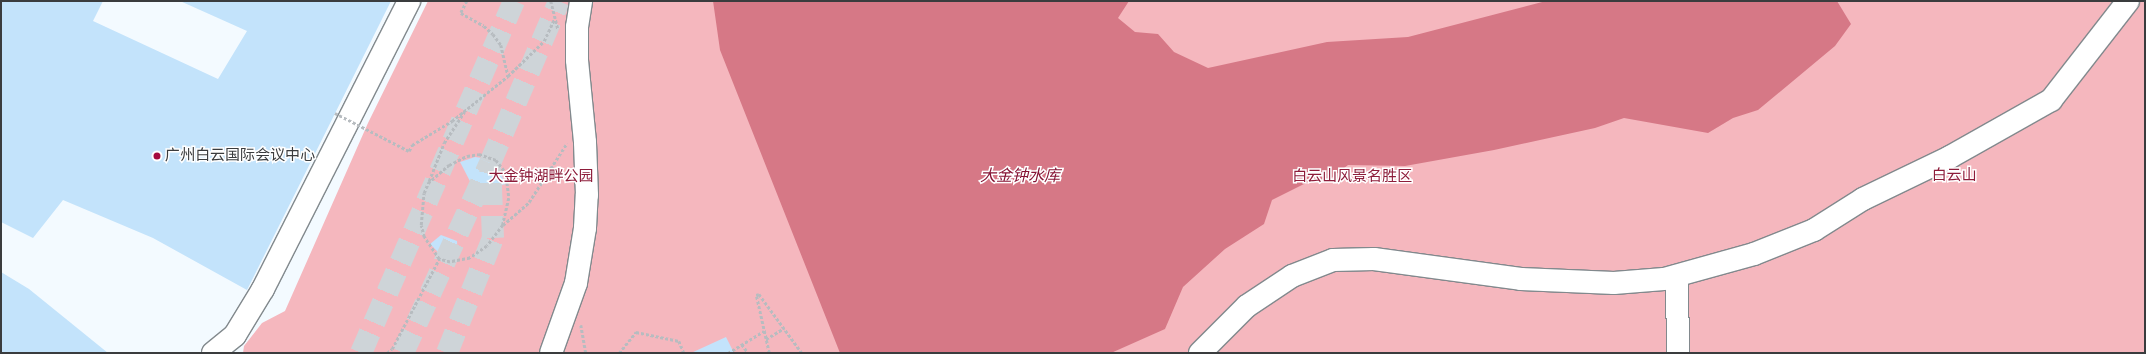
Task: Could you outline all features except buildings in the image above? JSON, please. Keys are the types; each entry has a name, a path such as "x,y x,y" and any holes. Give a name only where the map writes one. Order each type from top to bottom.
{"street":[{"path":"213,353 235,335 263,289 409,1"},
{"path":"551,353 576,283 585,228 587,195 585,142 577,60 577,27 581,1"},
{"path":"1200,353 1247,306 1292,276 1333,260 1374,259 1529,280 1614,283 1677,276 1754,254 1814,230 1863,199 1950,157 2051,100 2128,1"},
{"path":"1677,276 1678,353"}],"path":[{"path":"466,1 461,13 484,26 493,34 501,45 508,76"},
{"path":"334,113 409,151 412,145 465,110 508,76 544,41 555,18"},
{"path":"465,110 444,143 428,183 422,205 421,225 424,237 439,259 450,262 470,258 487,246 503,225 529,202 571,136"},
{"path":"428,183 449,165 467,156 489,155 496,160 506,173 509,185 510,198 503,225"},
{"path":"387,353 392,349 439,259"},
{"path":"768,353 756,295 759,294 802,353"},
{"path":"766,340 784,328"},
{"path":"728,353 764,331"},
{"path":"619,353 636,332 679,341 684,353"},
{"path":"742,344 748,353"}],"green space":[{"name":"白云山风景名胜区","path":"428,1 2145,1 2145,353 243,353 244,346 262,323 285,311 368,123"}],"water":[{"name":"大金钟水库","path":"713,1 1129,1 1118,18 1135,32 1158,34 1174,52 1208,68 1327,42 1408,37 1546,1 1837,1 1851,24 1835,46 1758,110 1733,118 1708,133 1624,118 1595,128 1494,150 1405,166 1348,165 1330,179 1314,179 1272,200 1264,224 1225,249 1183,287 1165,329 1111,353 840,353 720,50"}],"tunnel":[{"path":"361,353 514,1"},
{"path":"403,353 490,163 559,1"},
{"path":"447,353 493,238 490,163"}],"place":[{"name":"广州白云国际会议中心","path":"157,156"}],"park label":[{"name":"白云山","path":"1954,176"},
{"name":"大金钟湖畔公园","path":"541,177"}]}
